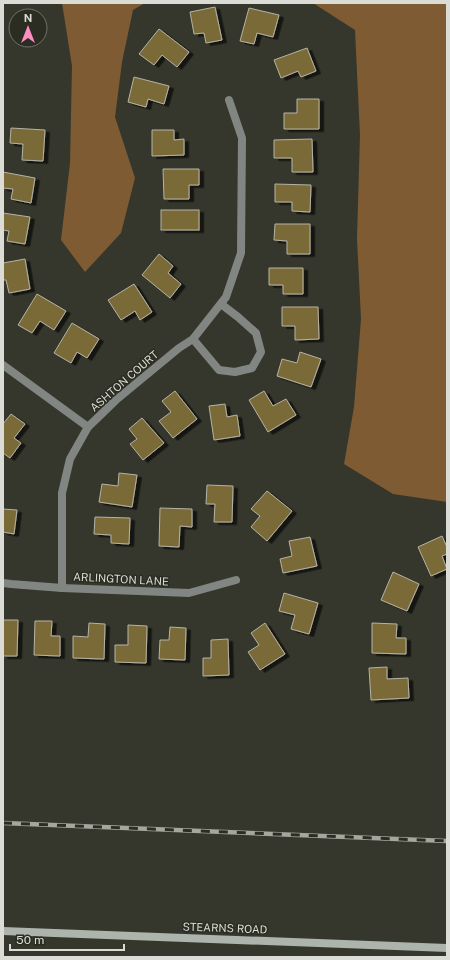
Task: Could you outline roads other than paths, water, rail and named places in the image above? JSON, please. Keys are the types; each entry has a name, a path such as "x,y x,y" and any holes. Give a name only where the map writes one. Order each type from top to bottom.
{"main road":[{"name":"STEARNS ROAD","path":"3,931 447,948"}],"street":[{"name":"ASHTON COURT","path":"62,588 62,493 70,459 88,427 116,400 179,348 193,339 226,297 241,253 242,138 229,100"},
{"path":"193,339 219,370 235,372 252,368 261,352 256,334 221,304"},
{"path":"3,365 88,427"},
{"name":"ARLINGTON LANE","path":"3,583 62,588 189,593 236,580"}],"railway":[{"path":"3,823 447,841"}]}
